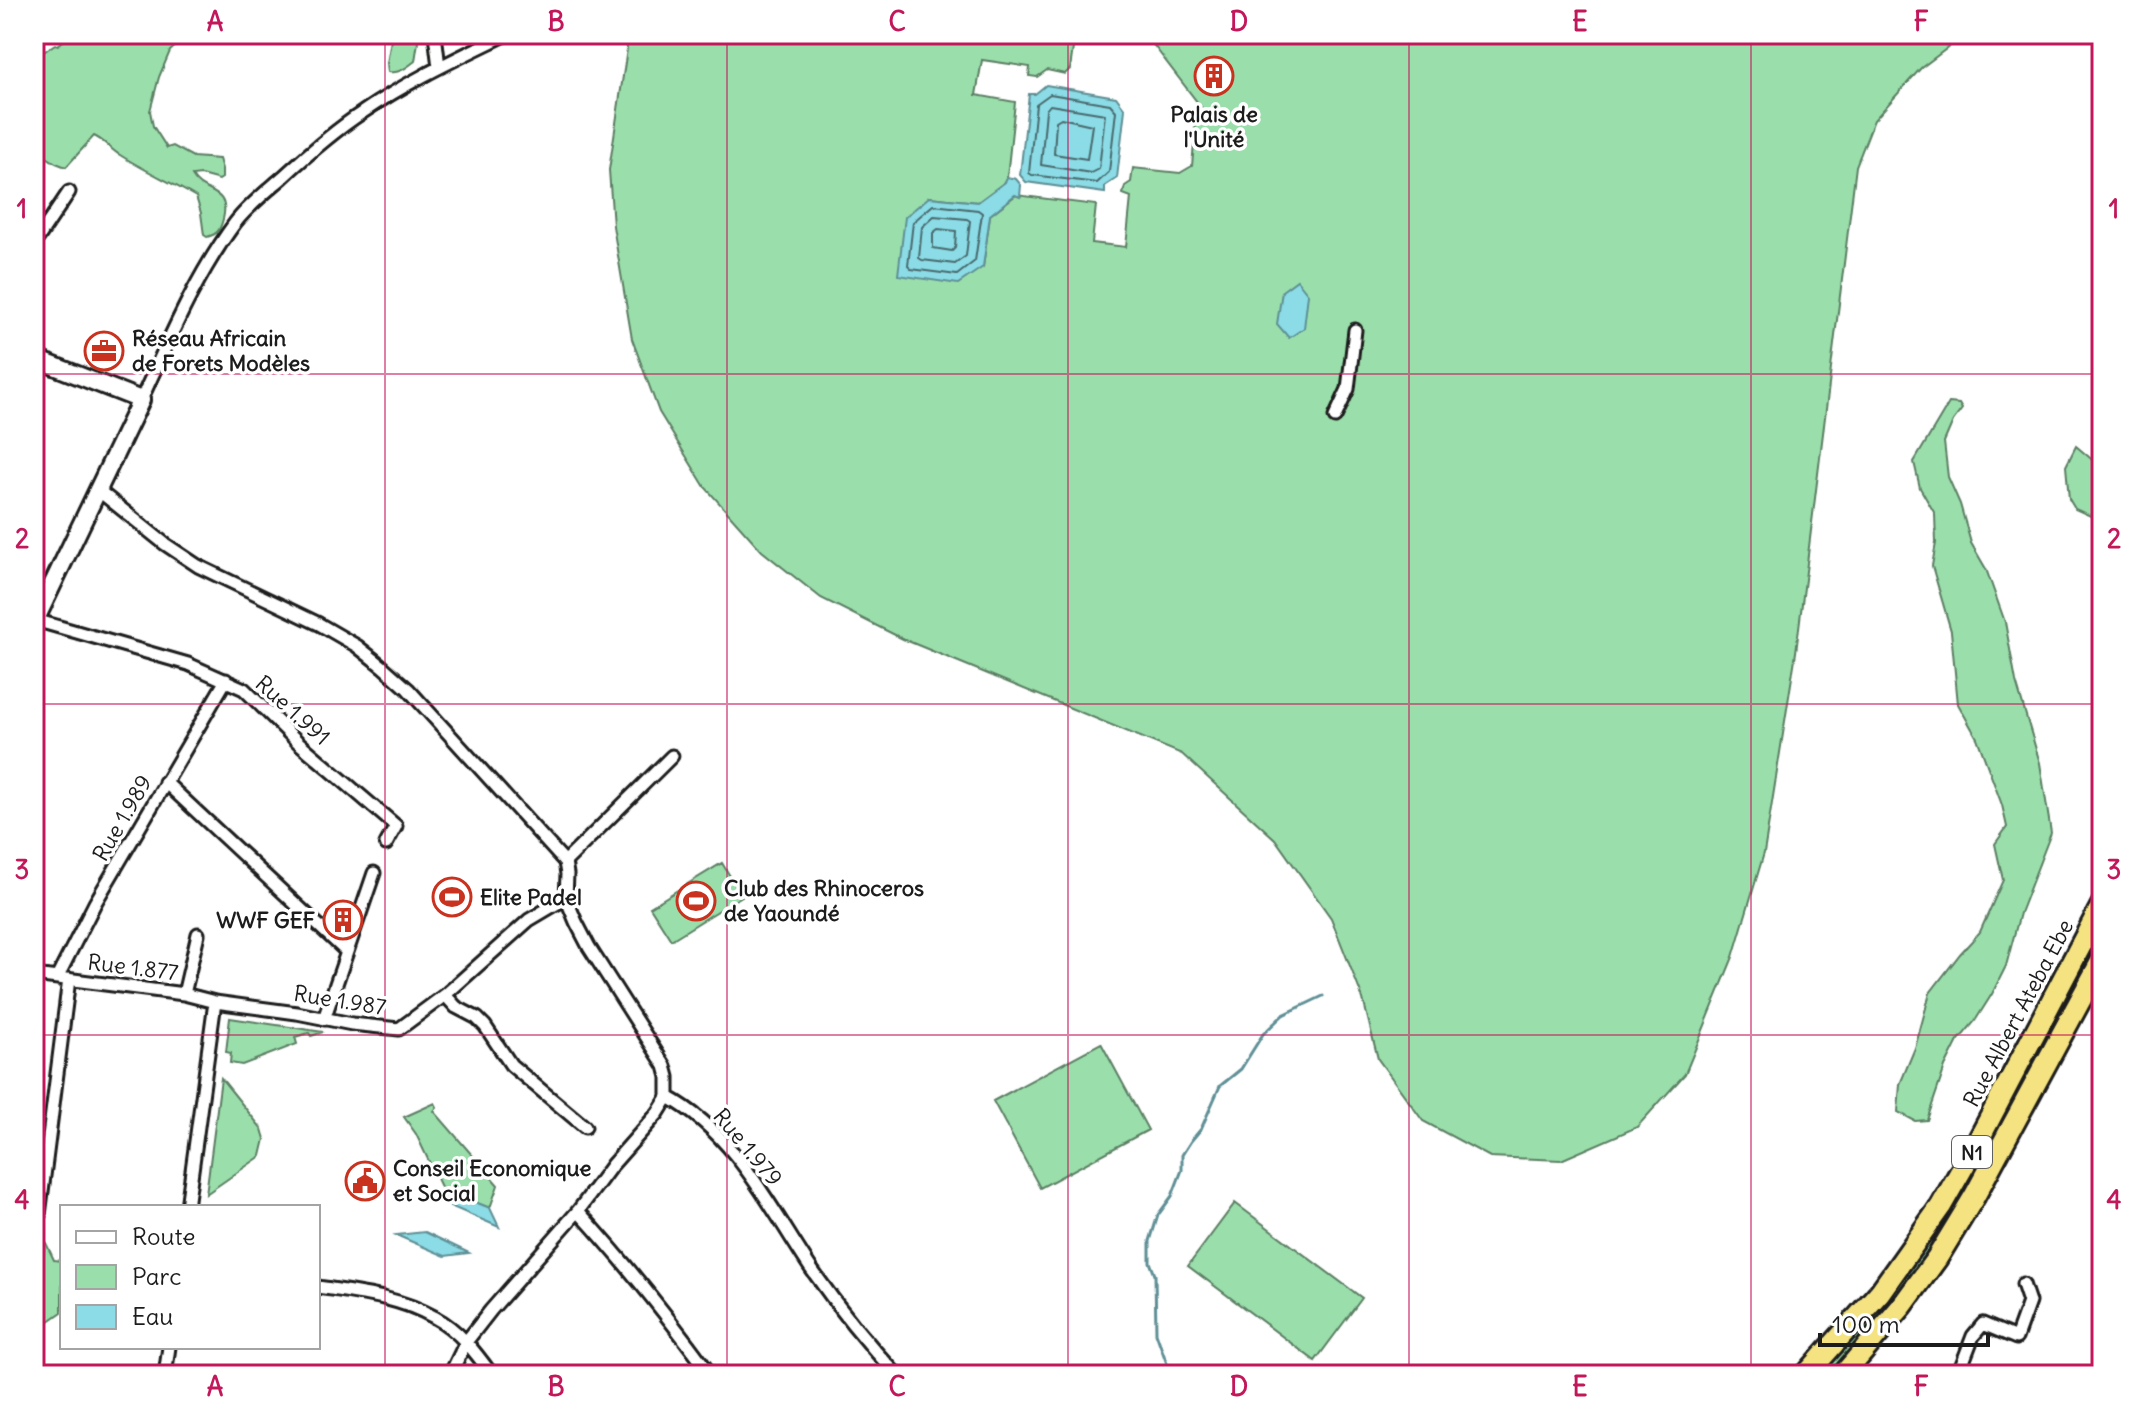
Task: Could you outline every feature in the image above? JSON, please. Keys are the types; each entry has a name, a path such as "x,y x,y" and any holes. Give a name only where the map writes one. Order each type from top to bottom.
{"highway":[{"name":"Rue Albert Ateba Ebe","path":"1806,1375 1880,1292 1941,1206 2102,905"},
{"name":"N1","path":"1843,1375 1902,1306 1937,1258 1974,1197 2102,960"}],"street":[{"path":"435,34 439,67"},
{"path":"35,622 184,308 236,222 319,144 365,110 439,67 507,34"},
{"path":"34,244 69,192"},
{"path":"1335,417 1348,389 1355,330"},
{"path":"34,358 141,400"},
{"path":"98,490 165,544 198,566 319,624 357,646 408,689 565,862 566,898 589,947 665,1066 668,1097 658,1113 491,1310 466,1342 450,1375"},
{"name":"Rue 1.991","path":"35,622 188,664 244,689 299,743 396,826 386,844"},
{"name":"Rue 1.989","path":"63,978 95,903 226,680"},
{"path":"565,862 672,756"},
{"path":"165,782 347,952"},
{"path":"324,1019 374,873"},
{"name":"Rue 1.987","path":"215,1002 399,1029 445,995 529,920 566,898"},
{"path":"184,994 198,934"},
{"path":"34,975 63,978"},
{"name":"Rue 1.877","path":"34,1255 63,978 184,994 215,1002"},
{"path":"445,995 456,1007 485,1026 511,1065 585,1127"},
{"path":"187,1205 215,1002"},
{"name":"Rue 1.979","path":"668,1097 687,1107 716,1133 741,1163 814,1273 865,1341 897,1375"},
{"path":"578,1211 631,1270 711,1375"},
{"path":"1958,1375 1973,1336 1983,1324 2016,1338 2029,1302 2023,1284"},
{"path":"320,1287 402,1303 435,1317 466,1342 492,1375"},
{"path":"165,1375 169,1349"}],"green space":[{"path":"72,34 189,34 170,51 150,111 153,126 167,148 173,146 193,157 219,159 222,178 219,180 192,176 223,201 223,219 216,233 207,237 204,235 196,197 129,161 94,136 66,167 34,149 34,111 43,101 43,96 34,88 34,55 58,45"},
{"path":"392,34 417,34 418,42 415,61 402,70 388,72 387,63"},
{"path":"626,34 1075,34 1070,69 1065,74 1047,70 1037,77 1029,76 1030,67 982,60 976,95 1015,102 1007,177 1005,182 978,202 929,197 983,267 990,215 1016,195 1096,205 1092,243 1126,247 1131,197 1123,194 1125,186 1131,182 1133,168 1180,173 1192,166 1196,121 1204,111 1145,34 1292,34 1297,41 1306,34 1966,34 1921,68 1874,120 1856,166 1796,652 1764,853 1733,957 1685,1074 1637,1127 1561,1160 1490,1157 1423,1121 1378,1059 1363,999 1331,918 1275,839 1182,754 903,639 821,598 762,551 705,487 659,412 632,339 613,226 609,170 627,49"},
{"path":"1949,403 1959,404 1962,409 1944,442 1948,477 1960,504 1971,543 1986,569 2005,622 2016,682 2040,763 2051,833 2020,913 2006,966 1975,1021 1958,1041 1945,1067 1927,1120 1915,1121 1898,1112 1900,1084 1915,1048 1930,993 1980,932 2003,880 1995,844 2007,827 1977,738 1958,704 1951,631 1932,566 1936,543 1935,514 1920,488 1914,462"},
{"path":"2076,446 2102,468 2102,518 2075,509 2069,499 2066,466"},
{"name":"Club des Rhinoceros de Yaoundé","path":"722,863 742,896 671,940 650,907"},
{"path":"2102,917 2102,944 2048,1051 1935,1251 1865,1340 1833,1375 1816,1375 1857,1331"},
{"path":"230,1018 323,1032 295,1037 297,1044 242,1065 230,1063 231,1053 226,1052"},
{"path":"1101,1043 1148,1130 1040,1188 993,1101"},
{"path":"221,1078 262,1129 265,1139 261,1156 206,1194"},
{"path":"435,1103 437,1107 434,1111 498,1185 490,1208 442,1189 416,1134 404,1117"},
{"path":"1235,1203 1362,1298 1315,1361 1188,1266"},
{"path":"45,1241 54,1260 60,1261 60,1313 42,1326 34,1325 34,1284 40,1279"}],"water":[{"path":"1046,85 1116,97 1125,109 1117,178 1105,186 1105,193 1026,182 1020,175 1029,94 1035,94"},
{"path":"1007,177 1016,179 1021,185 1020,197 1015,195 990,215 983,267 958,284 898,275 905,217 929,197 978,202 1005,182"},
{"path":"1297,280 1308,294 1304,328 1289,338 1277,324 1282,291"},
{"path":"442,1189 490,1208 499,1227 450,1206"},
{"path":"425,1232 469,1253 445,1256 396,1235"}],"waterway":[{"path":"1171,1375 1156,1333 1155,1275 1150,1262 1150,1241 1158,1215 1172,1196 1182,1170 1182,1155 1201,1129 1220,1086 1241,1069 1263,1034 1283,1015 1323,996"}],"place":[{"name":"Palais de l'Unité","path":"1214,76"},
{"name":"Réseau Africain de Forets Modèles","path":"104,351"},
{"name":"Elite Padel","path":"452,897"},
{"name":"Club des Rhinoceros de Yaoundé","path":"696,901"},
{"name":"WWF GEF","path":"343,920"},
{"name":"Conseil Economique et Social","path":"365,1181"}]}
